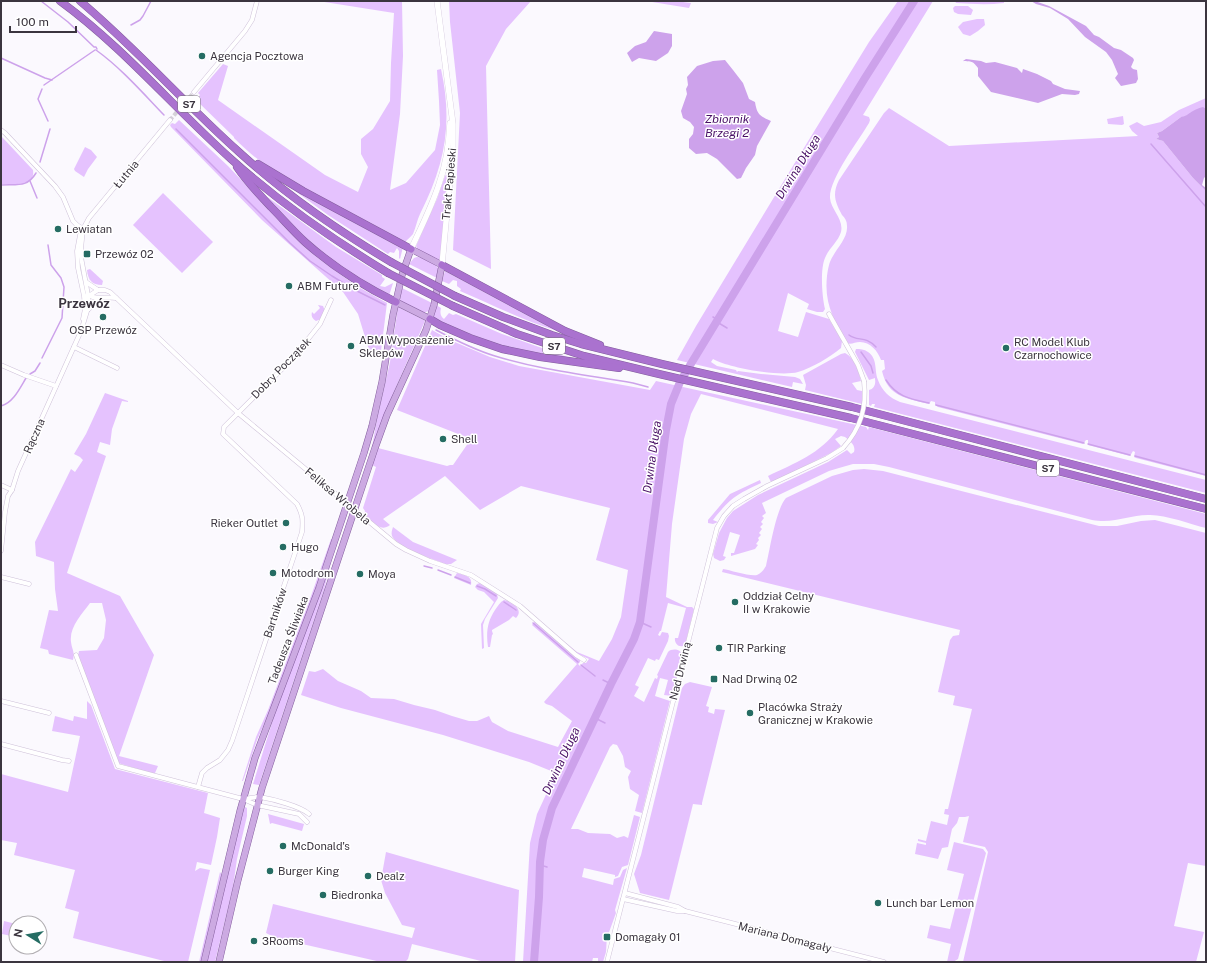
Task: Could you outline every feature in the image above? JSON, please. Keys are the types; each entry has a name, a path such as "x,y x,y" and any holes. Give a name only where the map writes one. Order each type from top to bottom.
{"highway":[{"name":"S7","path":"60,1 104,37 231,159 280,200 329,236 388,272 483,320 584,356 851,418 1206,509"},
{"name":"S7","path":"80,1 101,18 135,50 239,152 287,192 314,213 363,245 391,262 455,296 503,317 581,344 852,407 1206,499"},
{"path":"239,152 303,191 411,249"},
{"path":"231,159 244,176 304,241 322,257 346,274 384,297 396,302"},
{"path":"442,265 565,331 636,358"},
{"path":"430,319 440,325 475,340 513,352 659,374"}],"main road":[{"path":"411,249 442,265"},
{"name":"Tadeusza Śliwiaka","path":"204,962 243,799 262,740 319,588 364,453 376,408 402,275 411,249"},
{"name":"Tadeusza Śliwiaka","path":"219,962 259,797 354,509 387,415 430,319 442,265"},
{"path":"396,302 430,319"}],"street":[{"path":"194,92 252,20 257,1"},
{"name":"Trakt Papieski","path":"437,1 453,119 453,148 442,265"},
{"name":"Trakt Papieski","path":"411,249 434,200 440,182 448,147 451,103"},
{"name":"Łutnia","path":"83,229 89,218 170,120"},
{"path":"1,130 21,149 55,186 63,197 73,221 83,229"},
{"path":"83,229 81,249 88,296"},
{"path":"83,229 78,241 77,258 84,300"},
{"name":"Feliksa Wrobela","path":"86,282 98,290 110,292 238,413 396,544 430,561 471,575 520,606 576,655 584,660"},
{"path":"84,300 98,290"},
{"path":"83,292 88,296 98,298 116,298"},
{"name":"Rączna","path":"1,551 8,496 12,490 18,471 83,325 88,311 88,296"},
{"path":"88,311 98,298"},
{"name":"Rączna","path":"83,325 85,309 84,300"},
{"name":"Dobry Początek","path":"238,413 285,366 311,337 320,324 332,300"},
{"name":"Nad Drwiną","path":"608,962 717,528 724,516 733,506 767,486 827,458 842,448 856,430 862,416 865,399 864,381 858,366 829,314"},
{"path":"74,347 117,368"},
{"path":"1,365 56,386"},
{"name":"Bartników","path":"198,787 202,773 220,760 228,750 232,741 302,532 302,512 297,504 223,434 224,427 238,413"},
{"path":"1,485 12,490"},
{"path":"1,577 30,584"},
{"path":"76,655 118,766 243,799 257,805 299,814 307,822"},
{"path":"1,700 49,713"},
{"path":"1,744 69,761"},
{"path":"243,799 259,797 305,810 309,814"},
{"name":"Mariana Domagały","path":"625,893 678,907 685,911 884,962"},
{"name":"Mariana Domagały","path":"623,899 677,912 685,911"}],"shaded area":[{"path":"318,1 402,1 403,56 400,114 390,190 406,183 435,150 440,125 437,70 441,69 445,89 446,126 441,161 436,178 419,216 413,234 405,243 285,178 264,164 242,146 196,100 200,95 198,93 223,64 228,66 218,100 325,175 358,192 368,167 361,154 361,139 373,129 390,101 394,13"},
{"path":"449,1 531,1 506,29 486,66 491,269 453,250 460,113"},
{"path":"646,1 675,1 691,3 689,8"},
{"path":"898,1 933,1 863,115 869,117 869,123 845,160 834,181 830,198 841,223 841,232 823,263 822,283 825,309 823,312 817,312 807,309 809,304 788,293 778,331 798,337 806,312 829,319 842,341 841,348 815,365 798,372 790,373 755,371 730,366 713,359 711,362 717,366 736,370 737,372 795,377 800,379 803,384 793,382 792,387 677,360 696,326 869,42"},
{"path":"955,1 1004,1 1004,3 974,4 956,3"},
{"path":"955,6 968,6 973,10 971,15 958,14 954,12 953,8"},
{"path":"984,19 985,25 970,36 963,34 958,27 963,22"},
{"path":"1206,98 1206,109 1181,117 1157,133 1159,137 1156,139 1163,141 1193,178 1206,191 1206,476 1136,458 1134,457 1135,452 1133,451 1130,456 1088,445 1088,440 1086,440 1083,444 938,407 935,405 935,402 931,401 929,404 906,398 893,391 889,386 882,371 885,369 884,360 881,360 878,353 870,345 864,342 847,343 831,311 826,286 830,263 847,230 845,218 836,202 835,194 839,180 884,113 889,108 949,146 1138,136 1129,126 1137,122 1144,126 1161,122 1179,110"},
{"path":"1123,116 1124,124 1108,124 1107,119"},
{"path":"179,120 228,166 300,242 317,257 355,285 387,303 381,351 369,350 358,314 343,292 262,220 171,127 170,125 172,123 175,124"},
{"path":"2,137 33,170 31,179 27,182 17,184 1,184"},
{"path":"85,147 91,150 97,157 84,177 74,169"},
{"path":"446,175 448,176 440,260 438,261 418,250 416,246"},
{"path":"287,185 403,247 400,259 397,248 394,253 390,252 388,254 328,215"},
{"path":"163,193 213,242 182,273 133,225"},
{"path":"266,196 336,247 382,275 385,279 380,286 385,287 393,283 389,296 353,276 310,243"},
{"path":"417,257 434,264 438,268 437,278 409,264 414,258"},
{"path":"90,269 103,281 102,285 93,283 88,277 87,270"},
{"path":"445,271 558,331 521,318 460,291 461,289 457,286 457,281 453,280 449,284 442,281"},
{"path":"402,288 432,303 429,311 423,313 401,302 400,299"},
{"path":"318,305 323,306 325,311 321,319 316,321 312,317 312,312 314,314 320,308"},
{"path":"436,305 441,308 440,311 444,319 449,313 453,315 456,314 502,334 573,359 511,349 466,334 433,318"},
{"path":"398,307 425,321 372,447 390,362"},
{"path":"432,330 450,340 490,357 519,366 650,390 656,381 866,427 868,430 869,427 1206,514 1206,528 1154,515 1141,515 1108,521 1092,520 889,467 874,464 853,464 829,471 762,503 766,513 762,516 764,518 761,522 763,524 760,527 762,529 759,533 761,535 756,544 758,545 755,549 731,556 731,553 734,553 740,535 730,532 723,556 726,557 724,560 720,561 714,558 713,554 719,533 727,518 733,511 758,495 828,462 847,450 851,454 854,452 854,447 849,440 841,436 835,439 841,446 831,453 771,482 768,476 797,462 815,451 831,438 838,429 701,394 691,414 684,439 672,524 666,597 694,609 685,645 679,646 676,643 675,638 678,638 686,608 668,603 661,631 658,635 660,636 662,632 668,633 668,641 659,660 656,659 655,661 648,658 635,685 639,687 634,696 644,702 655,678 657,679 657,675 668,652 672,650 680,651 682,655 672,696 664,695 668,680 660,678 655,696 670,701 642,813 635,811 639,795 630,789 628,777 631,771 625,767 623,756 617,745 613,744 610,747 571,829 578,829 588,833 610,834 617,838 624,836 628,838 634,815 640,817 628,865 622,867 618,876 615,877 615,875 584,868 582,877 613,885 614,879 620,877 623,870 627,868 615,910 616,913 607,935 606,952 603,962 598,962 598,958 593,958 592,962 523,962 530,843 537,814 556,773 529,762 443,735 341,708 301,695 309,671 315,672 323,669 338,681 361,691 371,698 394,699 469,721 477,721 489,716 492,722 508,731 558,747 572,721 544,702 577,664 532,625 535,621 580,660 578,664 580,666 583,663 586,663 589,659 578,654 566,643 577,652 599,661 612,639 621,617 628,570 596,560 610,508 521,486 480,510 445,476 383,519 390,525 386,527 379,527 364,515 365,511 363,508 376,467 372,465 378,448 447,466 453,465 471,439 397,410"},
{"path":"856,349 865,350 871,355 875,361 878,380 882,388 890,396 900,402 1206,480 1206,493 874,407 875,404 872,404 871,406 869,405 869,390 874,386 875,378 869,380 855,352"},
{"path":"845,353 856,365 859,373 861,381 852,383 857,390 862,391 862,404 805,390 806,385 803,375"},
{"path":"105,393 128,402 122,401 112,429 110,445 100,442 97,452 106,456 67,573 120,596 154,655 119,756 158,766 155,773 118,763 118,760 116,760 78,656 79,651 97,650 104,638 106,620 102,603 90,603 74,626 71,636 74,652 73,660 49,654 48,650 40,648 49,610 58,611 55,589 54,562 36,556 35,542 71,469 75,472 83,460 74,454 86,434"},
{"path":"864,469 883,471 1099,526 1117,526 1155,520 1206,533 1206,866 1188,863 1174,926 1204,932 1196,962 963,962 988,852 985,847 963,842 969,816 959,817 957,823 952,829 948,847 942,848 938,859 915,854 917,843 926,845 926,843 918,841 918,839 926,841 931,821 947,825 949,815 944,814 945,809 948,809 972,709 953,705 955,696 938,692 950,640 953,636 959,635 960,630 722,572 723,569 750,575 757,575 763,571 766,566 776,520 782,503 786,498 832,476 853,470"},
{"path":"760,480 761,483 739,494 724,507 713,520 718,522 713,524 708,523 708,520 730,494"},
{"path":"393,527 413,542 457,560 451,564 445,564 408,549 401,545 392,536"},
{"path":"331,539 331,545 313,597 242,781 256,737 268,710"},
{"path":"329,565 324,590 259,785 253,784 275,713"},
{"path":"457,573 465,575 469,578 471,580 471,585 454,578"},
{"path":"480,583 497,594 498,598 483,625 484,648 482,649 481,624 494,602 484,592 475,587"},
{"path":"504,600 514,604 518,609 518,615 516,618 513,616 492,630 493,634 490,647 488,647 487,632 492,614"},
{"path":"690,682 712,687 706,706 709,707 708,712 714,714 715,709 725,710 702,805 693,804 669,900 640,893 634,874 641,855 682,688 685,684"},
{"path":"87,701 91,705 115,769 208,793 204,813 220,818 211,865 197,862 195,871 200,868 210,870 188,962 168,962 73,938 79,912 65,908 75,870 14,855 17,843 1,840 1,774 68,792 80,736 52,731 55,716 73,721 74,716 87,719"},
{"path":"245,807 247,808 247,816 237,859 233,887 215,962 206,962 243,811"},
{"path":"268,814 304,824 302,831 272,823 270,824"},
{"path":"954,842 983,849 986,853 958,959 953,962 947,962 951,944 927,938 930,925 950,929 964,874 947,870"},
{"path":"386,852 519,890 515,962 485,962 412,944 408,959 405,962 381,962 276,938 266,933 273,904 412,938 415,928 402,925 385,893 381,880"},
{"path":"220,872 222,875 201,962 199,962"},
{"path":"4,921 8,922 8,935 2,934"}],"water":[{"path":"1031,1 1049,6 1086,26 1094,35 1133,58 1134,60 1131,67 1137,70 1138,79 1136,83 1121,86 1115,78 1118,74 1112,60 1106,52 1085,37 1068,19 1050,8"},
{"path":"654,31 672,34 672,46 668,53 656,61 639,58 632,62 627,53 635,46 646,42"},
{"path":"966,59 986,63 995,62 1017,68 1022,73 1023,69 1037,74 1051,81 1053,84 1065,89 1080,91 1079,94 1062,94 1038,103 991,92 978,76 978,68 972,62 963,61"},
{"name":"Zbiornik Brzegi 2","path":"725,60 743,83 749,99 755,102 758,112 771,121 757,146 755,155 741,178 737,179 717,159 707,153 696,154 689,148 689,139 693,134 694,127 690,122 683,118 681,111 687,94 687,77 697,66 713,61"},
{"path":"1203,107 1206,109 1206,176 1202,185 1206,188 1206,191 1193,178 1163,141 1156,139 1159,137 1157,133 1181,117"}],"waterway":[{"path":"41,1 68,22 97,49"},
{"path":"131,25 140,20 151,1"},
{"name":"Drwina Długa","path":"534,962 540,862 543,840 552,808 634,639 640,622 666,430 671,404 680,382 692,362 865,78 914,1"},
{"path":"44,85 95,50"},
{"path":"96,50 123,72 164,115"},
{"path":"1,58 52,80"},
{"path":"42,89 38,99 48,121"},
{"path":"40,162 50,129"},
{"path":"176,129 290,243 310,261 355,290 385,305"},
{"path":"1151,144 1206,207"},
{"path":"1,185 17,185 25,183 33,178 36,173"},
{"path":"30,181 37,198"},
{"path":"42,358 62,318 64,287 61,278 51,265 48,245"},
{"name":"Drwina Długa","path":"713,317 718,320"},
{"path":"717,322 727,328"},
{"path":"436,330 480,351 512,361 546,369 633,383 648,387"},
{"path":"849,335 868,341 876,347"},
{"path":"861,352 871,366 873,373"},
{"path":"30,374 35,371 40,363"},
{"path":"1,406 13,398 26,378"},
{"path":"886,380 899,394 929,403"},
{"path":"936,405 1084,443"},
{"path":"1088,444 1130,455"},
{"path":"1135,456 1206,475"},
{"path":"424,566 432,568"},
{"path":"438,570 451,575"},
{"path":"455,577 470,583"},
{"path":"477,586 496,596"},
{"path":"504,602 516,610"},
{"path":"640,622 651,627"},
{"path":"533,623 578,662"},
{"path":"581,665 595,676"},
{"path":"603,680 611,684"},
{"path":"595,718 605,723"},
{"name":"Drwina Długa","path":"540,865 547,867"}],"tunnel":[{"path":"170,120 194,92"}],"place":[{"name":"Agencja Pocztowa","path":"202,56"},
{"name":"Lewiatan","path":"58,229"},
{"name":"Przewóz 02","path":"87,254"},
{"name":"ABM Future","path":"289,286"},
{"name":"OSP Przewóz","path":"103,317"},
{"name":"ABM Wyposażenie Sklepów","path":"351,346"},
{"name":"RC Model Klub Czarnochowice","path":"1006,348"},
{"name":"Shell","path":"443,439"},
{"name":"Rieker Outlet","path":"286,523"},
{"name":"Hugo","path":"283,547"},
{"name":"Motodrom","path":"273,573"},
{"name":"Moya","path":"360,574"},
{"name":"Oddział Celny II w Krakowie","path":"735,602"},
{"name":"TIR Parking","path":"719,648"},
{"name":"Nad Drwiną 02","path":"714,679"},
{"name":"Placówka Straży Granicznej w Krakowie","path":"750,713"},
{"name":"McDonald's","path":"283,846"},
{"name":"Burger King","path":"270,871"},
{"name":"Dealz","path":"368,876"},
{"name":"Biedronka","path":"323,895"},
{"name":"Lunch bar Lemon","path":"878,903"},
{"name":"Domagały 01","path":"607,937"},
{"name":"3Rooms","path":"254,941"}],"district":[{"name":"Przewóz","path":"84,303"}]}
